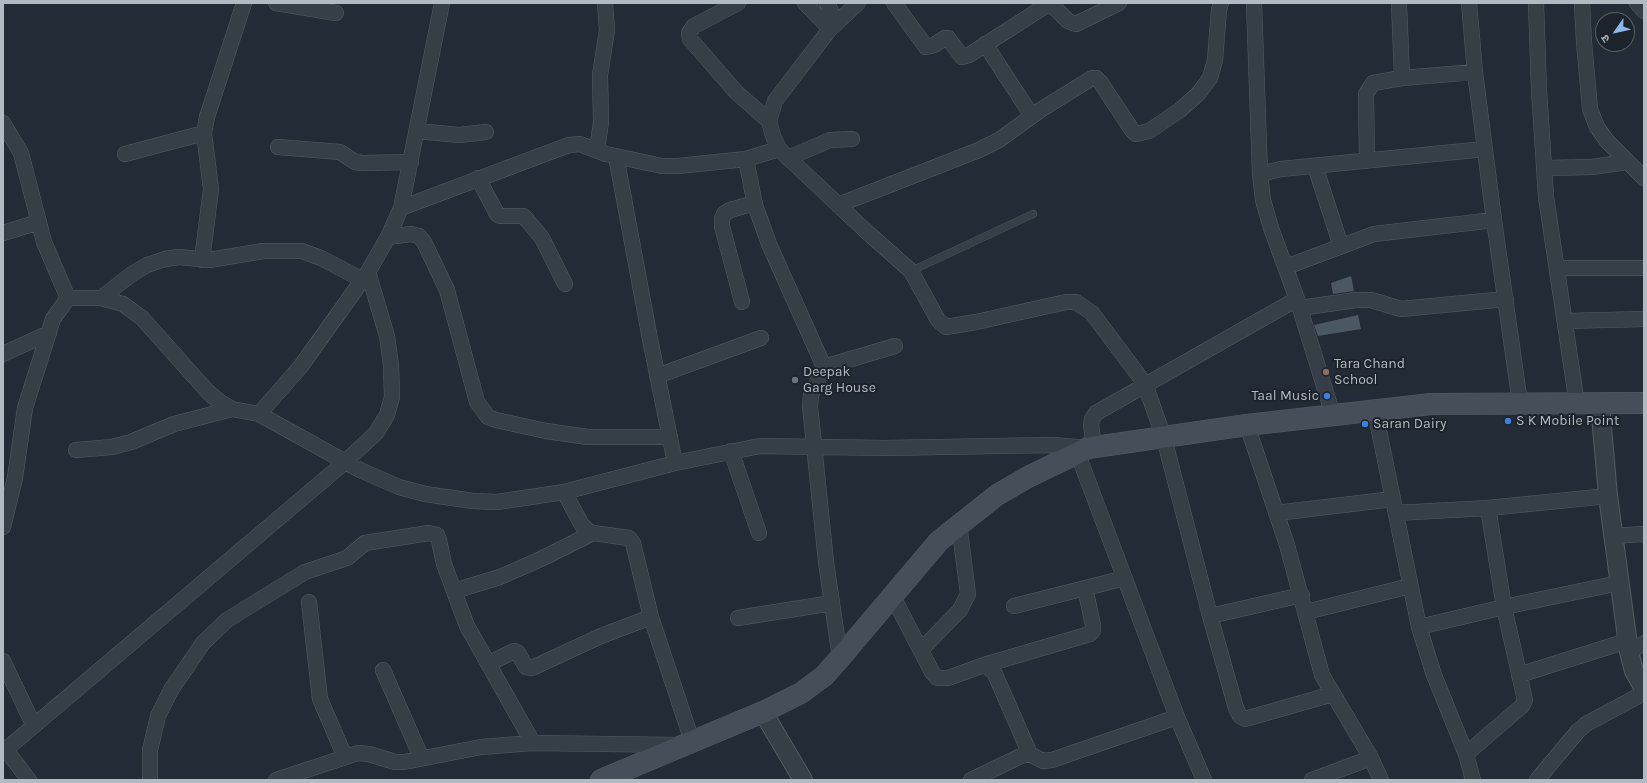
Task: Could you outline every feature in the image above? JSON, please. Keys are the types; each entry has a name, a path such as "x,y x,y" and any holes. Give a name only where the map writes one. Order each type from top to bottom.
{"main road":[{"path":"601,780 763,712 801,693 824,676 939,541 997,495 1086,449 1247,425 1431,404 1644,404"}],"street":[{"path":"202,260 211,189 204,134 207,117 244,3"},
{"path":"276,3 336,13"},
{"path":"259,414 301,366 366,276 388,237 401,208 442,3"},
{"path":"597,150 601,122 600,75 607,30 605,3"},
{"path":"738,3 694,26 689,33 690,39 736,92 769,121"},
{"path":"805,3 833,26"},
{"path":"827,3 833,26"},
{"path":"858,3 833,26 775,101 769,121 773,136 784,153 838,205 911,271 938,320 946,327 970,324 1066,302 1076,302 1092,313 1145,384 1164,438 1210,616 1236,708 1240,716 1245,719 1333,694"},
{"path":"894,3 926,47 948,38 962,57 966,57 1050,3 1068,21 1076,24 1119,3"},
{"path":"838,205 979,150 999,140 1032,116 1087,80 1096,78 1136,134 1149,131 1185,106 1198,94 1210,78 1215,60 1219,10 1221,3"},
{"path":"1254,3 1260,174 1263,200 1271,228 1299,304 1333,416"},
{"path":"1400,3 1402,78"},
{"path":"1469,3 1494,220 1520,403"},
{"path":"1536,3 1539,90 1546,197 1577,404"},
{"path":"1582,3 1590,109 1600,131 1627,162 1644,178"},
{"path":"1637,3 1644,11"},
{"path":"985,44 1032,116"},
{"path":"1367,161 1366,94 1372,83 1402,78 1476,72"},
{"path":"3,123 21,154 44,242 68,298"},
{"path":"417,131 459,135 486,132"},
{"path":"125,154 204,134"},
{"path":"401,208 568,144 580,144 616,156 667,166 696,166 784,153 830,140 852,139"},
{"path":"278,147 340,152 355,162 362,163 411,162"},
{"path":"1260,174 1281,169 1485,149"},
{"path":"616,156 657,376 675,462"},
{"path":"746,159 755,203 769,244 824,367"},
{"path":"1545,168 1592,167 1627,162"},
{"path":"1315,166 1341,246"},
{"path":"478,178 497,214 523,216 528,221 545,243 565,284"},
{"path":"742,302 722,226 722,219 724,214 730,210 755,203"},
{"path":"1286,267 1358,239 1386,231 1494,220"},
{"path":"3,233 39,222"},
{"path":"388,237 411,234 419,236 424,242 448,290 478,402 488,417 546,431 588,437 670,437"},
{"path":"28,780 5,751 345,462 376,433 387,415 392,397 391,365 387,336 366,276 302,251 263,251 202,260 179,257 165,259 147,265 101,298"},
{"path":"1557,268 1644,268"},
{"path":"68,298 101,298 123,304 142,318 208,392 220,402 232,409 259,414 345,462 399,487 425,494 473,501 496,502 516,500 564,492 675,462 760,446 885,448 1052,445 1086,449"},
{"path":"3,527 15,478 25,408 53,319 68,298"},
{"path":"1204,780 1177,717 1125,578 1086,449 1091,425 1096,414 1145,384 1299,304 1371,300 1401,309 1506,299"},
{"path":"1565,321 1644,319"},
{"path":"3,354 49,333"},
{"path":"657,376 761,338"},
{"path":"840,658 813,446 811,395 824,367 895,346"},
{"path":"1600,404 1608,496 1620,584 1633,645 1634,671 1644,689"},
{"path":"76,450 112,447 131,442 174,424 232,409"},
{"path":"1375,411 1419,627 1434,675 1466,754 1473,780"},
{"path":"1247,425 1302,595 1317,660 1322,675 1371,758 1381,780"},
{"path":"731,451 759,533"},
{"path":"276,780 293,777 345,757 364,753 395,762 404,762 421,757 481,747 533,743 688,743 651,617 634,544 629,538 593,533 582,525 564,492"},
{"path":"1276,513 1394,506 1488,508 1608,496"},
{"path":"1466,754 1522,706 1525,700 1504,607 1488,508"},
{"path":"921,650 960,610 968,594 959,524"},
{"path":"150,780 150,750 158,716 170,690 203,643 227,620 290,583 305,572 346,558 365,543 429,533 437,535 444,564 467,626 490,664 533,743"},
{"path":"454,591 500,577 541,559 593,533"},
{"path":"1613,536 1644,534"},
{"path":"1014,606 1125,578"},
{"path":"1419,627 1504,607 1620,584"},
{"path":"1306,612 1410,586"},
{"path":"892,595 932,672 937,678 942,679 1090,634 1093,630 1093,625 1085,588"},
{"path":"1210,616 1302,595"},
{"path":"309,602 320,699 345,757"},
{"path":"738,618 832,603"},
{"path":"490,664 514,651 518,654 526,667 532,668 600,636 651,617"},
{"path":"1520,675 1633,645"},
{"path":"3,661 34,726"},
{"path":"984,665 994,672 1030,754 1043,761 1052,760 1177,717"},
{"path":"383,670 421,757"},
{"path":"1537,780 1578,731 1586,724 1644,693"},
{"path":"763,712 803,780"},
{"path":"971,780 1021,756 1030,754"},
{"path":"1312,780 1371,758"}],"lane":[{"path":"911,271 1033,214"}],"building":[{"path":"1351,276 1354,291 1333,294 1331,283"},
{"path":"1358,315 1361,329 1318,336 1314,325"}],"place":[{"name":"Tara Chand School","path":"1326,372"},
{"name":"Deepak Garg House","path":"795,380"},
{"name":"Taal Music","path":"1327,396"},
{"name":"S K Mobile Point","path":"1508,421"},
{"name":"Saran Dairy","path":"1365,424"}]}
